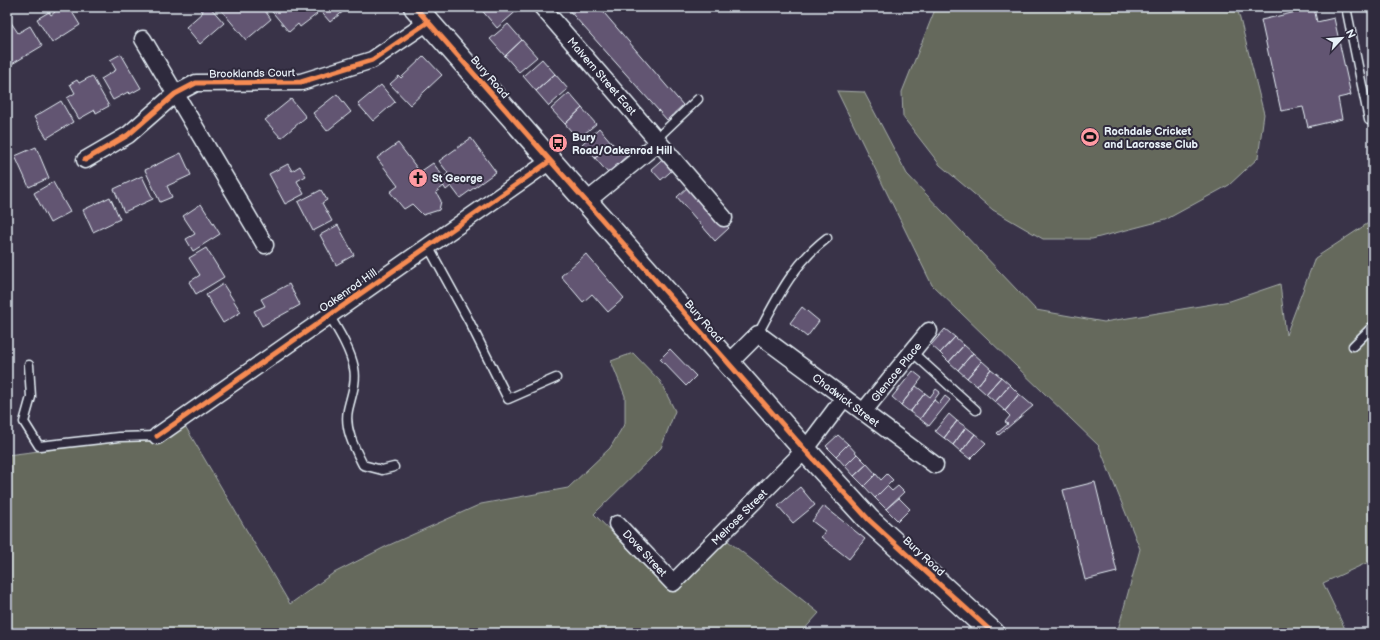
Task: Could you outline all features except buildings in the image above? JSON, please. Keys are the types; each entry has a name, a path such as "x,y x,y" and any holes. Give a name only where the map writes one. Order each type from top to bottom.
{"main road":[{"name":"Bury Road","path":"422,14 728,364 870,520 993,633"}],"street":[{"name":"Malvern Street East","path":"542,7 724,218"},
{"name":"Brooklands Court","path":"85,160 128,135 175,94 196,83 301,82 372,60 422,14"},
{"path":"143,39 265,245"},
{"path":"586,202 657,140"},
{"name":"Oakenrod Hill","path":"156,436 550,161"},
{"name":"Glencoe Place","path":"863,412 928,331"},
{"path":"728,364 758,334"},
{"name":"Chadwick Street","path":"758,334 935,465"},
{"name":"Melrose Street","path":"673,583 806,450 844,398"},
{"name":"Dove Street","path":"618,524 673,583"}],"lane":[{"path":"1346,7 1368,120"},
{"path":"657,140 698,100"},
{"path":"758,334 786,282 812,250 827,238"},
{"path":"428,246 469,321 508,399 556,378"},
{"path":"329,315 345,343 354,368 353,393 347,411 351,440 363,465 382,470 394,468"},
{"path":"1353,346 1373,326"},
{"path":"912,352 976,410"},
{"path":"29,366 31,397 24,422 39,446 119,437 156,436"}],"green space":[{"name":"Rochdale Cricket and Lacrosse Club","path":"936,7 1237,7 1264,114 1258,158 1229,185 1165,220 1092,239 1043,239 993,210 940,165 903,117 902,92"},
{"path":"837,91 864,92 907,174 1036,310 1104,322 1230,301 1280,284 1286,335 1315,258 1373,220 1373,560 1323,583 1347,633 1117,633 1140,549 1099,446 932,285"},
{"path":"633,353 660,381 675,411 661,448 594,514 670,592 728,541 819,613 801,633 7,633 7,455 144,438 178,414 290,604 332,574 387,546 481,504 568,488 610,448 625,423 625,396 611,361"}],"cycle path":[{"path":"415,7 805,450 869,520 993,633"},
{"path":"85,160 128,135 175,94 196,83 301,82 372,60 428,22"},
{"path":"157,436 550,161"}],"place":[{"name":"Rochdale Cricket and Lacrosse Club","path":"1090,137"},
{"name":"Bury Road/Oakenrod Hill","path":"558,143"},
{"name":"St George","path":"418,178"}]}
